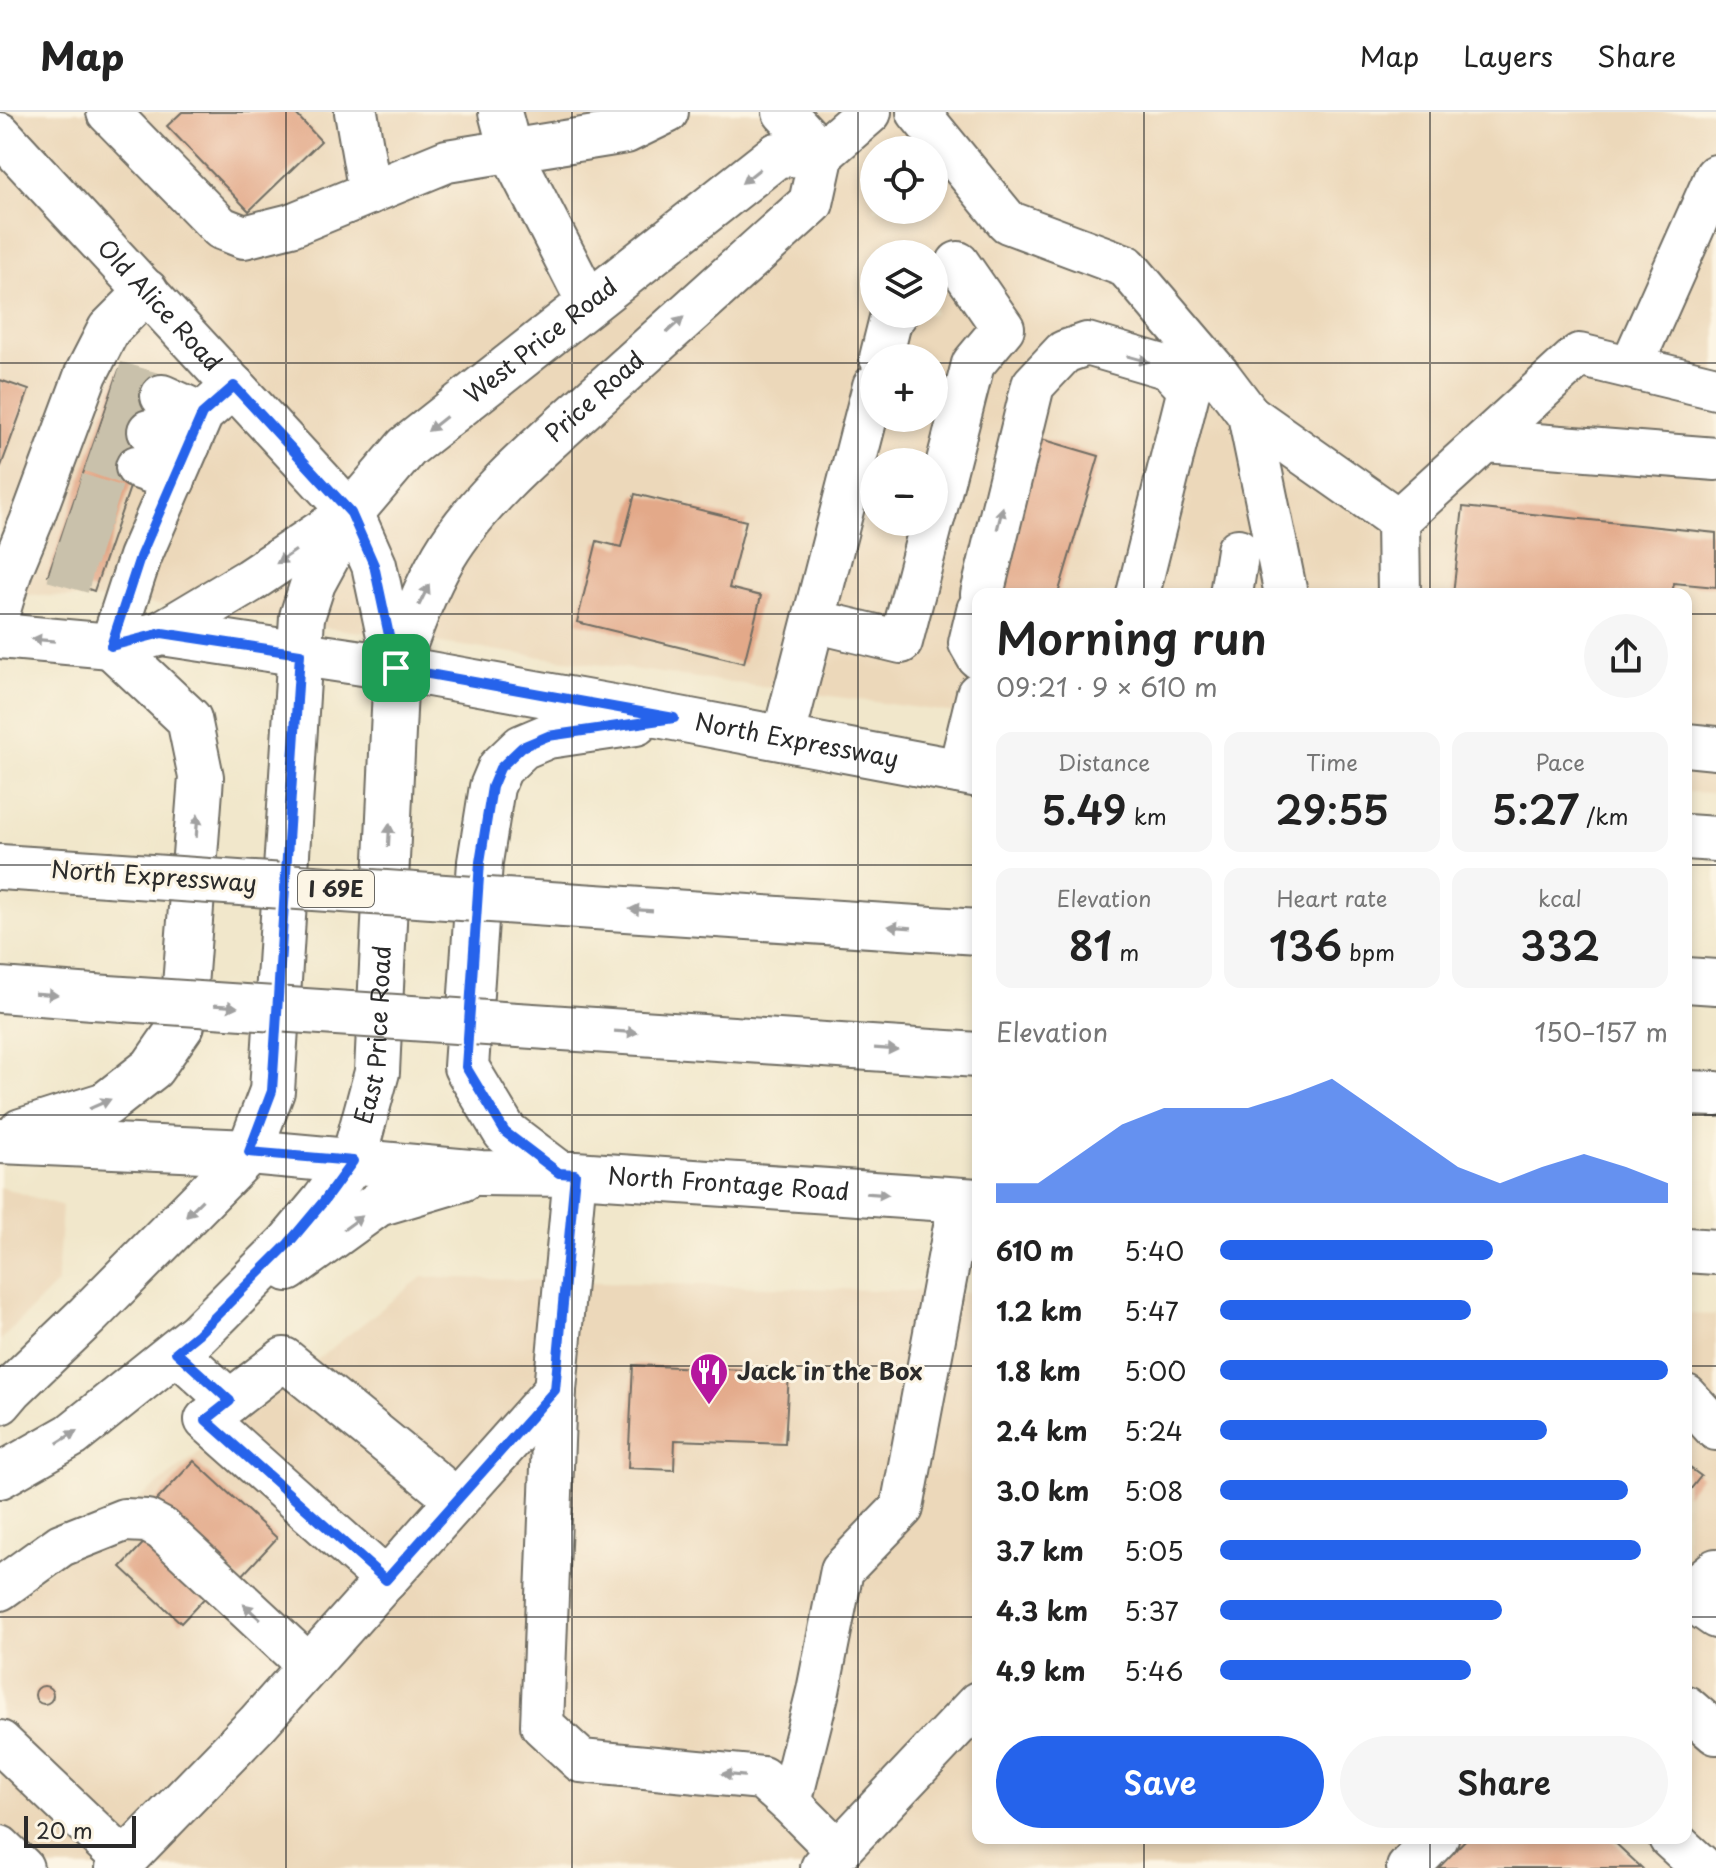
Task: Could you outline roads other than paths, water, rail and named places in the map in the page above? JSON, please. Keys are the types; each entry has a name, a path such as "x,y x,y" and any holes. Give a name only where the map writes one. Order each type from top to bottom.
{"main road":[{"path":"822,153 869,112"},
{"name":"West Price Road","path":"300,654 302,617 313,583 351,513 407,447 777,155 822,153"},
{"name":"Price Road","path":"396,668 421,600 445,555 470,519 578,413 811,203 822,153"},
{"path":"162,633 257,576 351,513 374,565 396,668"},
{"name":"North Expressway","path":"0,636 111,646 162,633 396,668 968,774"},
{"path":"0,1139 106,1104 152,1068 182,1025 201,777 189,719 111,646"},
{"path":"0,1402 249,1152 272,1091 300,654"},
{"name":"East Price Road","path":"0,1476 72,1435 187,1343 288,1244 353,1161 377,1072 396,668"},
{"path":"567,1173 505,1132 466,1067 480,862 492,787 500,768 522,747 548,736 674,718"},
{"path":"1692,837 1716,839"},
{"name":"North Expressway","path":"0,867 972,932"},
{"path":"1692,980 1716,982"},
{"path":"0,990 972,1055"},
{"path":"1692,1093 1716,1094"},
{"name":"North Frontage Road","path":"0,1139 249,1152 481,1173 567,1173 969,1201"},
{"path":"187,1343 378,1204 481,1173"},
{"path":"1692,1250 1716,1252"}],"street":[{"path":"108,112 221,228 244,237 291,225 370,193 447,161 505,131 626,132 667,112"},
{"path":"356,112 370,193"},
{"path":"784,112 822,153"},
{"path":"918,112 1008,222 1126,266 1204,381"},
{"name":"Old Alice Road","path":"10,127 147,291 351,513"},
{"path":"505,131 589,304"},
{"path":"1631,367 1716,176"},
{"path":"948,271 1008,222"},
{"path":"948,275 1003,328 973,364 948,461"},
{"path":"0,607 48,524 89,411 109,329 147,291"},
{"path":"983,588 1033,385 1064,352 1087,344 1204,381 1398,520"},
{"path":"1399,588 1398,520 1579,355 1716,388"},
{"path":"1140,588 1204,381"},
{"path":"111,646 120,566 169,439 234,386"},
{"path":"1249,415 1285,588"},
{"path":"783,739 862,432"},
{"path":"1485,441 1716,459"},
{"path":"814,621 901,642 928,536"},
{"path":"1232,588 1238,550"},
{"path":"968,774 972,742"},
{"path":"1692,746 1716,748"},
{"path":"567,1173 542,1725 581,1761 762,1778 790,1803 830,1859 972,1709"},
{"path":"790,1803 818,1691 842,1570 902,1508 969,1201"},
{"path":"187,1343 230,1401"},
{"path":"386,1580 206,1420 284,1359 457,1500"},
{"path":"0,1742 121,1864 257,1724 555,1390"},
{"path":"1692,1403 1716,1429"},
{"path":"0,1589 61,1545 124,1520 147,1521 162,1529 309,1666"},
{"path":"1692,1590 1716,1570"},
{"path":"1692,1599 1716,1617"},
{"path":"1692,1712 1716,1733"},
{"path":"1408,1868 1431,1844"},
{"path":"1677,1844 1703,1868"},
{"path":"0,1847 22,1868"}],"tunnel":[{"path":"115,382 162,396"},
{"path":"104,416 149,431"},
{"path":"91,451 137,467"},
{"path":"76,494 122,508"},
{"path":"63,532 109,547"},
{"path":"53,561 99,574"}],"place":[{"name":"Jack in the Box","path":"709,1406"}]}
